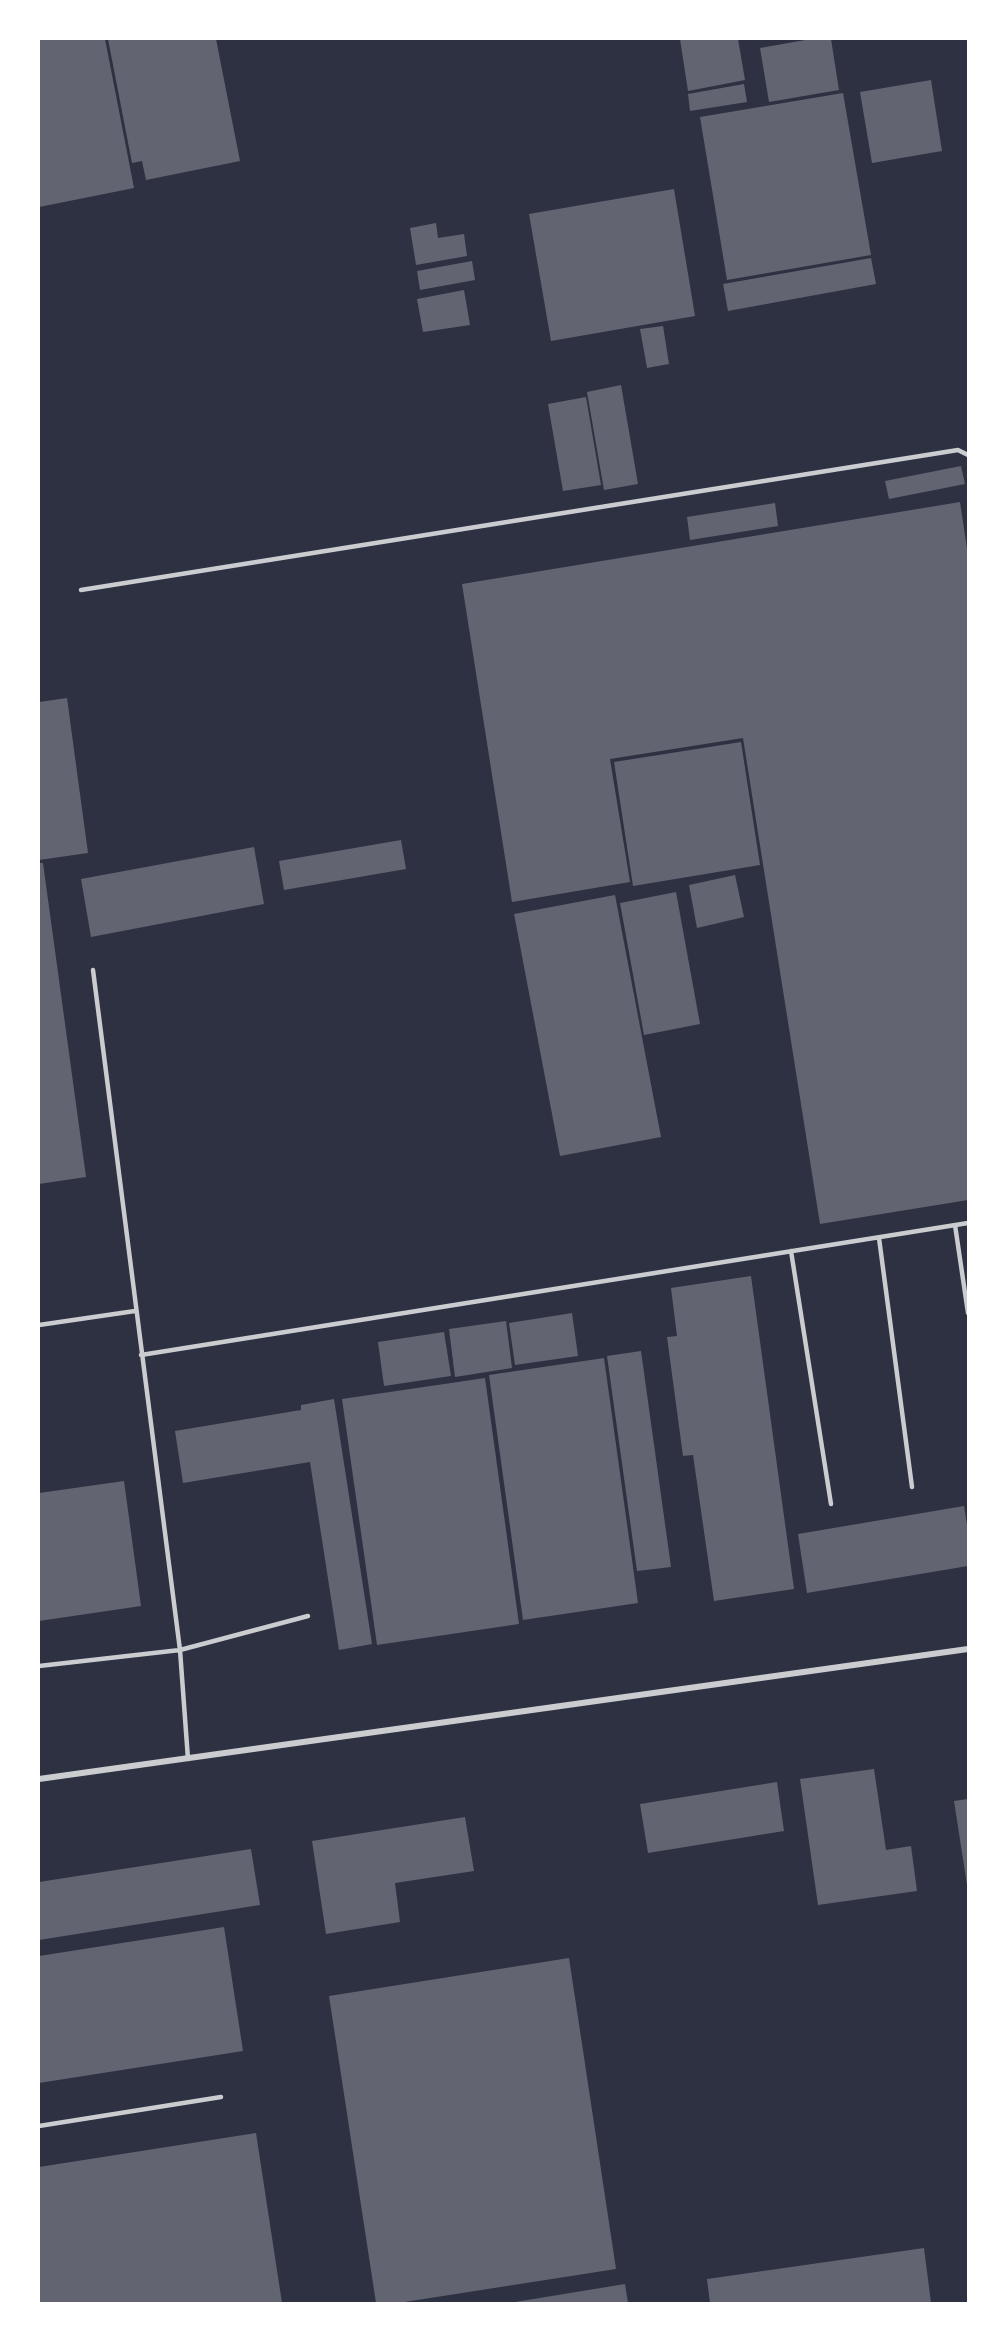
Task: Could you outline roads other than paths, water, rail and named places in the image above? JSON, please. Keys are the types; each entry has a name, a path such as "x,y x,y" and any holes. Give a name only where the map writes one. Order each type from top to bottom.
{"street":[{"path":"39,1779 968,1649"}],"lane":[{"path":"81,590 958,450 968,455"},
{"path":"93,970 180,1650 188,1759"},
{"path":"141,1355 968,1223"},
{"path":"955,1225 968,1313"},
{"path":"879,1238 912,1487"},
{"path":"791,1251 831,1504"},
{"path":"39,1325 135,1311"},
{"path":"39,1666 180,1650 308,1616"},
{"path":"39,2126 221,2097"}]}
